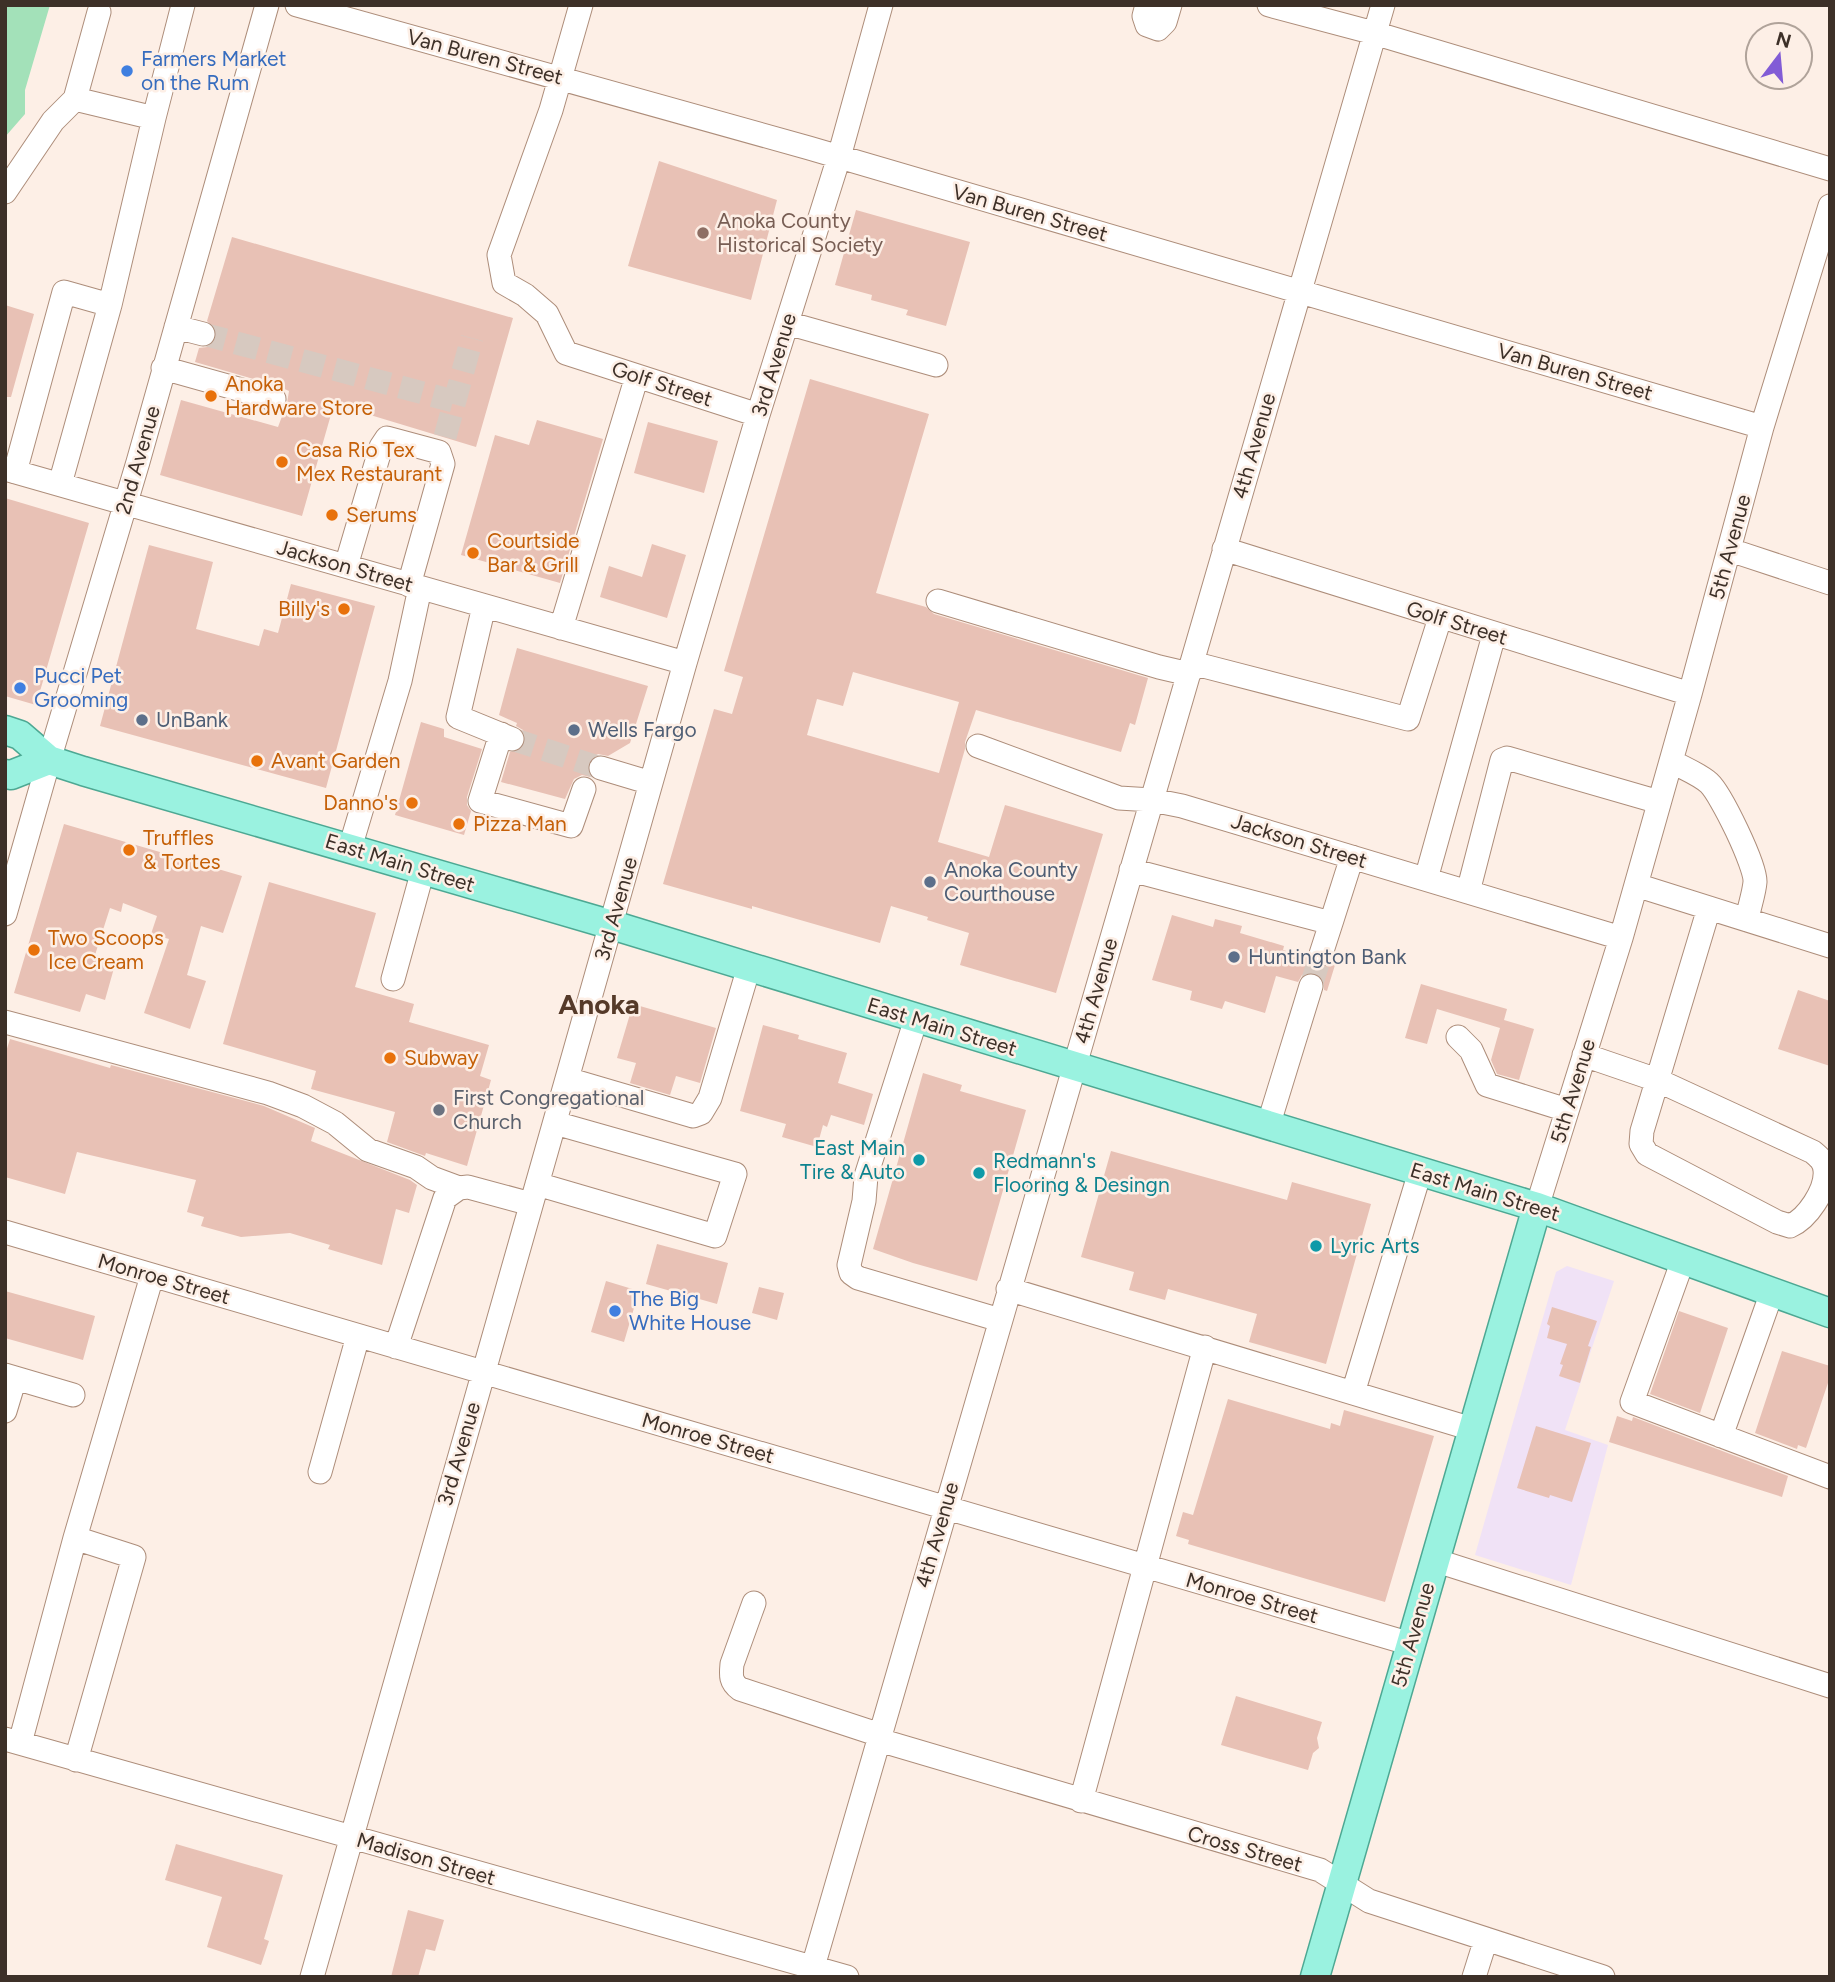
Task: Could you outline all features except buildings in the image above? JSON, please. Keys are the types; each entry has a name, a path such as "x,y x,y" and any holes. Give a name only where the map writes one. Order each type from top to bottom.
{"main road":[{"name":"East Main Street","path":"5,730 20,735 49,760 612,925 1537,1207 1830,1313"},
{"path":"5,774 10,775 49,760"},
{"name":"5th Avenue","path":"1315,1977 1537,1207"}],"street":[{"path":"60,484 110,305 183,5"},
{"name":"2nd Avenue","path":"5,914 126,502 267,5"},
{"name":"Van Buren Street","path":"297,5 839,157 1762,427"},
{"path":"561,78 581,5"},
{"name":"3rd Avenue","path":"312,1977 685,663 758,415 839,157 881,5"},
{"path":"1269,5 1374,33 1830,169"},
{"name":"4th Avenue","path":"812,1972 1382,5"},
{"path":"5,192 53,121 75,99 99,12"},
{"name":"Golf Street","path":"561,78 499,255 504,283 525,295 547,314 566,354 758,415"},
{"path":"75,99 154,118"},
{"name":"5th Avenue","path":"1537,1207 1621,937 1762,427 1829,213"},
{"path":"10,470 64,292 110,305"},
{"path":"787,323 936,365"},
{"path":"176,327 203,334"},
{"path":"163,368 274,399"},
{"path":"561,628 637,376"},
{"path":"346,566 381,447 387,438 442,445 443,464 414,587 400,681 350,848"},
{"name":"Jackson Street","path":"10,470 685,663"},
{"name":"Golf Street","path":"1224,549 1690,694"},
{"path":"1730,550 1830,583"},
{"path":"939,601 1160,667 1190,668 1408,719 1440,618"},
{"path":"484,606 458,717 506,737 480,801 571,825 584,789"},
{"path":"1426,879 1494,635"},
{"name":"Jackson Street","path":"978,746 1119,798 1152,800 1182,806 1621,937"},
{"path":"1468,892 1502,760 1507,758 1659,802"},
{"path":"1671,761 1707,781 1714,788 1741,840 1754,871 1755,882 1746,919"},
{"path":"601,768 652,783"},
{"path":"1321,954 1352,857"},
{"path":"393,979 423,870"},
{"path":"1132,870 1331,923"},
{"path":"1636,885 1830,946"},
{"path":"1584,1055 1657,1080 1813,1152 1822,1159 1824,1183 1800,1222 1790,1226 1777,1222 1647,1154 1641,1144 1642,1131 1657,1080 1709,908"},
{"path":"568,1079 693,1116 701,1112 710,1098 749,967"},
{"path":"1268,1126 1311,986"},
{"path":"916,1019 866,1176 864,1201 849,1265 851,1273 858,1278 1000,1320"},
{"path":"5,1022 268,1093 303,1106 335,1123 368,1150 416,1167 432,1178 459,1188 534,1194 715,1237 735,1174 555,1123"},
{"path":"1458,1037 1471,1050 1487,1085 1567,1110"},
{"path":"1353,1393 1420,1172"},
{"path":"396,1347 445,1198 459,1188"},
{"name":"Monroe Street","path":"5,1232 1411,1644"},
{"path":"1684,1260 1632,1402 1830,1477"},
{"path":"13,1741 152,1276"},
{"path":"1008,1289 1472,1429"},
{"path":"1721,1436 1772,1293"},
{"path":"320,1472 358,1336"},
{"path":"1081,1801 1205,1348"},
{"path":"5,1411 10,1377 73,1395"},
{"path":"75,1538 134,1557 76,1760"},
{"path":"1434,1560 1830,1686"},
{"name":"Cross Street","path":"754,1603 731,1675 733,1684 740,1689 879,1737 1081,1801 1320,1870 1369,1901 1603,1977"},
{"name":"Madison Street","path":"13,1741 812,1972 847,1977"},
{"path":"1475,1977 1486,1939"}],"shaded area":[{"path":"1567,1266 1614,1281 1565,1430 1608,1445 1571,1585 1475,1555 1556,1272"}],"green space":[{"path":"5,5 50,5 25,90 25,114 5,137"}],"tunnel":[{"path":"203,334 453,401"},
{"path":"445,437 472,338"},
{"path":"512,739 601,768"},
{"path":"1311,986 1321,954"}],"place":[{"name":"Farmers Market on the Rum","path":"127,71"},
{"name":"Anoka County Historical Society","path":"703,233"},
{"name":"Anoka Hardware Store","path":"211,396"},
{"name":"Casa Rio Tex Mex Restaurant","path":"282,462"},
{"name":"Serums","path":"332,515"},
{"name":"Courtside Bar & Grill","path":"473,553"},
{"name":"Billy's","path":"344,609"},
{"name":"Pucci Pet Grooming","path":"20,688"},
{"name":"UnBank","path":"142,720"},
{"name":"Wells Fargo","path":"574,730"},
{"name":"Avant Garden","path":"257,761"},
{"name":"Danno's","path":"412,803"},
{"name":"Pizza Man","path":"459,824"},
{"name":"Truffles & Tortes","path":"129,850"},
{"name":"Anoka County Courthouse","path":"930,882"},
{"name":"Two Scoops Ice Cream","path":"34,950"},
{"name":"Huntington Bank","path":"1234,957"},
{"name":"Subway","path":"390,1058"},
{"name":"First Congregational Church","path":"439,1110"},
{"name":"East Main Tire & Auto","path":"919,1160"},
{"name":"Redmann's Flooring & Desingn","path":"979,1173"},
{"name":"Lyric Arts","path":"1316,1246"},
{"name":"The Big White House","path":"615,1311"}],"district":[{"name":"Anoka","path":"599,1004"}]}
